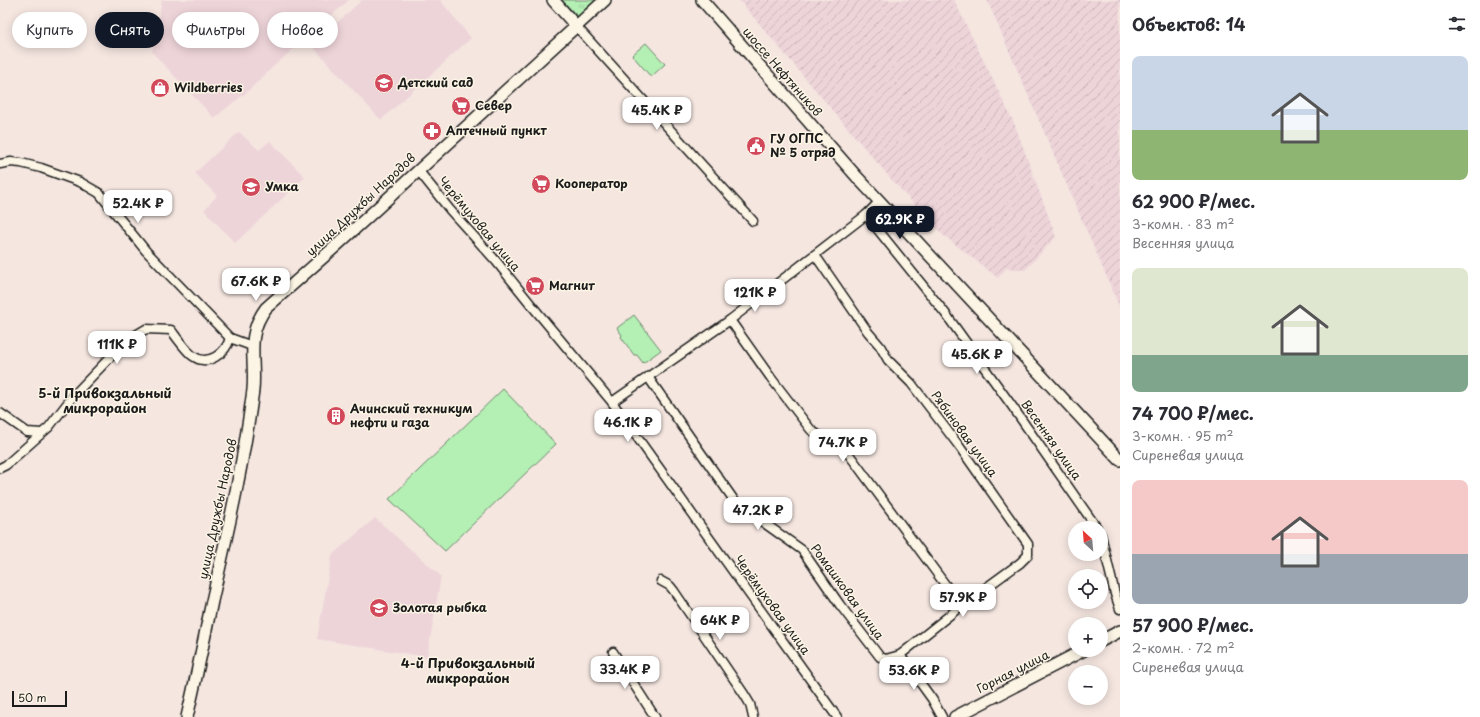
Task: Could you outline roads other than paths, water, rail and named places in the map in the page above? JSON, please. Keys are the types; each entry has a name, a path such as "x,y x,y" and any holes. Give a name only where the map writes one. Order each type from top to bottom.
{"street":[{"path":"553,0 753,222"},
{"name":"улица Дружбы Народов","path":"187,717 244,454 254,376 252,346 257,322 266,308 341,242 605,0"},
{"name":"шоссе Нефтяников","path":"702,0 857,177 1120,460"},
{"path":"0,164 11,162 41,168 80,182 99,193 146,251 230,338 252,346"},
{"name":"Черёмуховая улица","path":"418,170 450,210 496,261 612,402 837,717"},
{"path":"612,402 730,320 866,215 880,201"},
{"name":"Весенняя улица","path":"866,215 945,313 1092,521"},
{"name":"Рябиновая улица","path":"815,255 868,332 880,346 888,360 911,383 1028,544 1028,555 1020,563 961,606"},
{"path":"730,320 771,378 811,430 838,445 848,453 961,606 900,655 932,699 942,717"},
{"path":"0,468 6,465 49,427 73,396 121,346 129,339 146,329 171,330 193,356 204,360 211,359 223,352 228,346 230,338"},
{"name":"Ромашковая улица","path":"648,377 736,503 802,550 880,657 886,659 900,655"},
{"path":"0,413 27,432 41,433"},
{"path":"1107,561 1120,609"},
{"path":"661,581 670,586 744,694 750,704 753,717"},
{"path":"1108,637 1120,631"},
{"path":"613,652 655,717"},
{"name":"Горная улица","path":"955,717 1071,657"}],"place":[{"name":"Детский сад","path":"384,83"},
{"name":"Wildberries","path":"160,88"},
{"name":"Север","path":"461,106"},
{"name":"Аптечный пункт","path":"432,131"},
{"name":"ГУ ОГПС № 5 отряд","path":"756,146"},
{"name":"Кооператор","path":"541,184"},
{"name":"Умка","path":"251,187"},
{"name":"Магнит","path":"535,286"},
{"name":"Ачинский техникум нефти и газа","path":"336,416"},
{"name":"Золотая рыбка","path":"379,608"}],"district":[{"name":"5-й Привокзальный микрорайон","path":"105,400"},
{"name":"4-й Привокзальный микрорайон","path":"468,670"}]}
